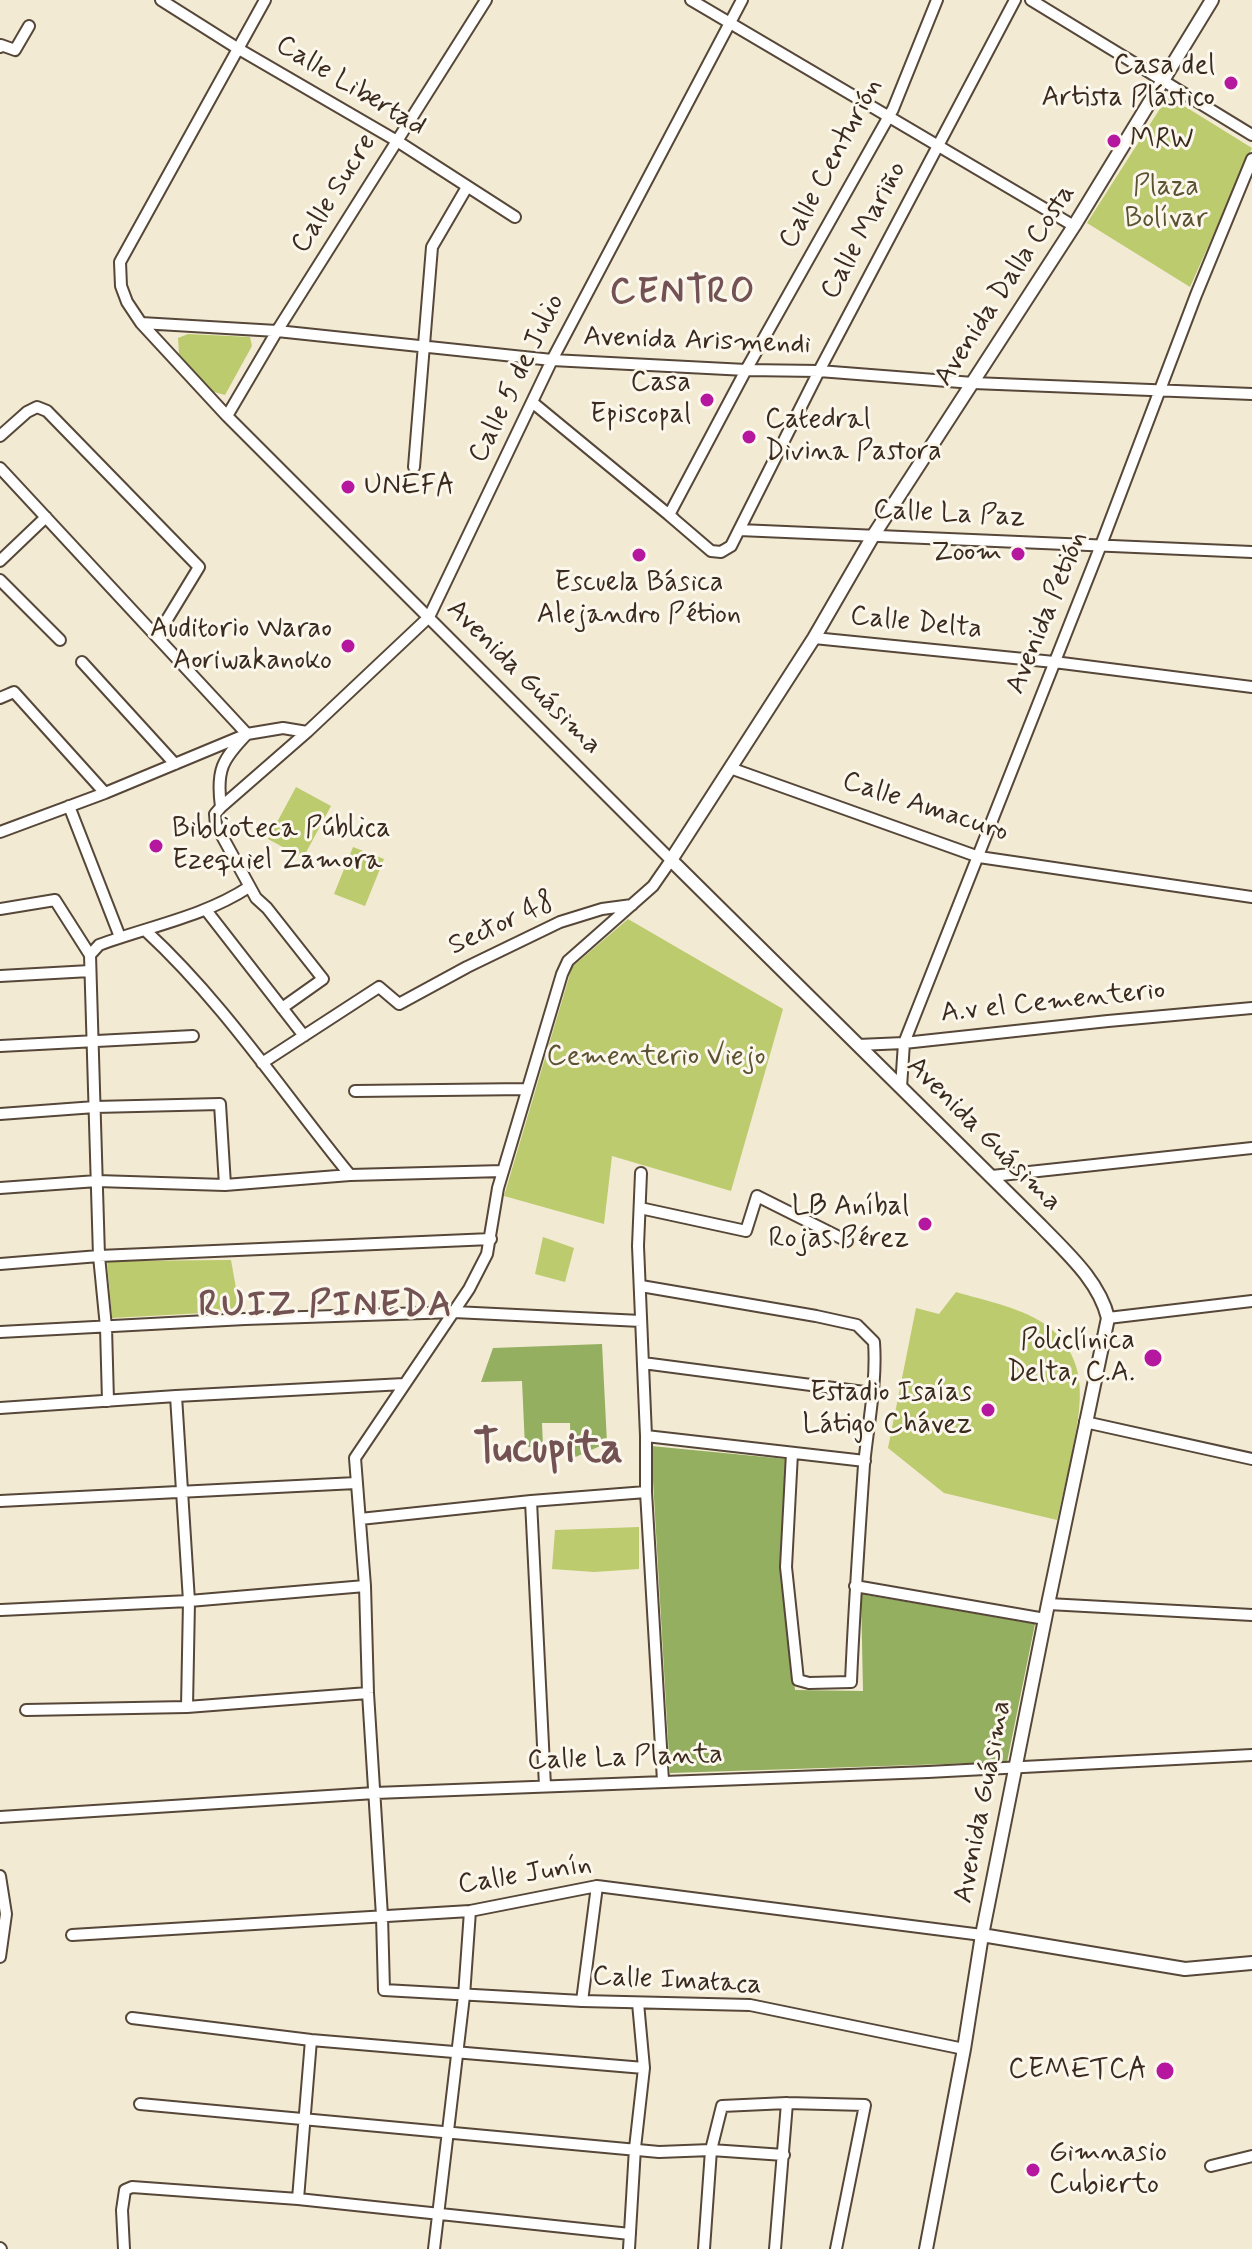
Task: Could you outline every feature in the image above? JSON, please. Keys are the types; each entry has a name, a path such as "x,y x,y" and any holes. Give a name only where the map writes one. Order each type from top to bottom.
{"main road":[{"name":"Avenida Dalla Costa","path":"671,860 814,638 873,536 1074,226 1212,0"},
{"name":"Avenida Guásima","path":"671,860 992,1176 1083,1271 1099,1294 1108,1318 982,1935 926,2249"},
{"path":"982,1935 1185,1969 1252,1963"}],"street":[{"name":"Calle Libertad","path":"161,0 397,141 515,217"},
{"name":"Avenida Guásima","path":"265,0 120,262 121,286 127,302 141,323 227,416 671,860"},
{"name":"Calle Sucre","path":"227,416 277,331 486,0"},
{"path":"691,0 1074,226"},
{"name":"Calle 5 de Julio","path":"221,807 307,732 429,617 552,360 742,0"},
{"name":"Calle Centurión","path":"669,515 746,370 888,117 937,0"},
{"name":"Calle Mariño","path":"739,530 819,371 1015,0"},
{"path":"1031,0 1252,135"},
{"path":"0,47 15,50 29,26"},
{"name":"Avenida Petión","path":"901,1087 904,1043 1252,159"},
{"path":"414,467 432,247 467,187"},
{"name":"Avenida Arismendi","path":"141,323 277,331 552,360 819,371 973,383 1252,394"},
{"path":"532,402 711,551 721,552 731,546 739,530"},
{"path":"0,436 27,412 37,407 47,411 199,567 157,636"},
{"path":"0,468 247,734"},
{"path":"0,561 46,517"},
{"name":"Calle La Paz","path":"739,530 1252,552"},
{"path":"0,580 60,640"},
{"name":"Calle Delta","path":"814,638 1054,662 1252,687"},
{"path":"82,662 175,764"},
{"path":"0,698 14,692 105,793"},
{"path":"0,832 105,793 247,734 283,728 307,732"},
{"path":"247,734 221,766 218,786 221,807 215,814 216,825 249,887 323,979 282,1008"},
{"name":"Calle Amacuro","path":"730,768 979,857 1252,897"},
{"path":"69,806 120,937"},
{"path":"382,1916 368,1693 365,1586 355,1458 480,1270 491,1239 498,1188 568,961 653,886 671,860"},
{"path":"90,955 99,945 227,902 249,887"},
{"path":"0,909 55,900 90,955 99,1256 106,1327 108,1401"},
{"name":"Sector 48","path":"304,1036 379,987 399,1004 560,922 602,909 632,905"},
{"path":"206,910 304,1036 262,1063"},
{"path":"146,931 224,1013 350,1175"},
{"path":"0,976 90,971"},
{"name":"A.v el Cementerio","path":"858,1045 1252,1008"},
{"path":"0,1046 193,1036"},
{"path":"355,1091 527,1089"},
{"path":"0,1114 95,1107 220,1104 225,1185"},
{"path":"992,1176 1252,1148"},
{"path":"0,1188 97,1181 225,1185 350,1175 503,1171"},
{"path":"641,1173 638,1246 646,1492 663,1781"},
{"path":"640,1208 746,1231 757,1196 847,1241"},
{"path":"0,1264 99,1256 491,1239"},
{"path":"641,1286 857,1325 874,1342 876,1364 855,1586 851,1682 809,1683 798,1680 786,1567 792,1453"},
{"path":"1108,1318 1252,1301"},
{"path":"0,1332 454,1312 641,1321"},
{"path":"643,1363 872,1393"},
{"path":"0,1408 404,1384"},
{"path":"176,1396 189,1601 187,1707"},
{"path":"1085,1422 1252,1459"},
{"path":"646,1436 865,1461"},
{"path":"0,1501 356,1483"},
{"path":"360,1519 646,1492"},
{"path":"531,1501 545,1786"},
{"path":"1,1610 189,1601 365,1586"},
{"path":"855,1586 1045,1619"},
{"path":"1048,1604 1252,1615"},
{"path":"26,1710 187,1707 368,1693"},
{"name":"Calle La Planta","path":"0,1817 375,1793 1252,1755"},
{"path":"0,1876 6,1914 0,1957"},
{"path":"582,2001 597,1886"},
{"name":"Calle Junín","path":"72,1935 470,1911 597,1886 982,1935"},
{"path":"434,2249 464,1996 470,1911"},
{"name":"Calle Imataca","path":"382,1916 384,1990 582,2001 750,2005 964,2049"},
{"path":"629,2249 644,2068 638,2003"},
{"path":"132,2018 311,2040 644,2068"},
{"path":"298,2199 311,2040"},
{"path":"775,2249 787,2103"},
{"path":"704,2249 711,2150 722,2106 787,2103 865,2105 836,2249"},
{"path":"140,2104 659,2152 711,2150 784,2155"},
{"path":"1211,2166 1252,2156"},
{"path":"124,2249 122,2210 125,2190 132,2187 298,2199 630,2234"}],"green space":[{"name":"Plaza Bolívar","path":"1168,96 1252,148 1190,287 1087,223"},
{"path":"188,334 250,337 252,346 225,395 214,392 179,354 178,338"},
{"path":"296,787 331,806 303,858 268,839"},
{"path":"353,847 384,859 365,906 334,894"},
{"name":"Cementerio Viejo","path":"628,919 783,1009 731,1191 612,1156 604,1224 504,1196 572,967"},
{"path":"543,1237 574,1248 565,1282 535,1274"},
{"path":"231,1260 240,1311 112,1318 107,1261"},
{"name":"Estadio Isaías Látigo Chávez","path":"956,1292 1039,1320 1049,1327 1072,1355 1080,1386 1080,1402 1057,1520 944,1493 888,1448 916,1308 939,1314"},
{"path":"602,1344 607,1443 571,1459 570,1423 542,1423 543,1447 525,1447 522,1381 481,1382 493,1348"},
{"path":"651,1446 786,1459 782,1565 795,1690 863,1691 861,1594 1035,1624 1007,1762 670,1773"},
{"path":"639,1527 639,1569 594,1572 552,1569 555,1530"}],"place":[{"name":"Casa del Artista Plástico","path":"1231,83"},
{"name":"MRW","path":"1114,141"},
{"name":"Casa Episcopal","path":"707,400"},
{"name":"Catedral Divina Pastora","path":"749,437"},
{"name":"UNEFA","path":"348,487"},
{"name":"Zoom","path":"1018,554"},
{"name":"Escuela Básica Alejandro Pétion","path":"639,555"},
{"name":"Auditorio Warao Aoriwakanoko","path":"348,646"},
{"name":"Biblioteca Pública Ezequiel Zamora","path":"156,846"},
{"name":"LB Aníbal Rojas Pérez","path":"925,1224"},
{"name":"Policlínica Delta, C.A.","path":"1153,1358"},
{"name":"Estadio Isaías Látigo Chávez","path":"988,1410"},
{"name":"CEMETCA","path":"1165,2071"},
{"name":"Gimnasio Cubierto","path":"1033,2170"}],"district":[{"name":"CENTRO","path":"683,294"},
{"name":"RUIZ PINEDA","path":"326,1307"},
{"name":"Tucupita","path":"548,1452"}]}
